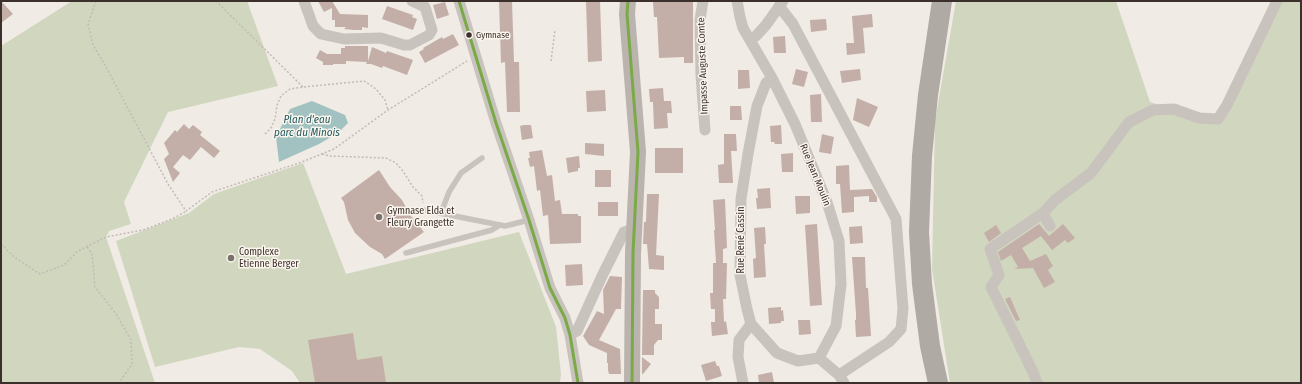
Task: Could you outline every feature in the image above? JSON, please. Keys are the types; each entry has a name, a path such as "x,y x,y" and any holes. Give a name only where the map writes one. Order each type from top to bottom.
{"highway":[{"path":"928,383 918,334 912,282 910,166 922,64 932,1"},
{"path":"938,383 930,346 923,292 919,232 922,156 928,95 942,1"}],"main road":[{"path":"628,1 627,14 638,152 634,229 632,383"}],"street":[{"path":"304,1 314,26 321,34 344,39 381,38 404,45 410,44 429,35 432,30 425,7 412,1"},
{"path":"459,1 496,123 550,288 565,318 570,335 578,383"},
{"name":"Impasse Auguste Comte","path":"703,1 700,20 701,75 705,130"},
{"name":"Rue Jean Moulin","path":"738,1 743,28 772,78 794,124 824,195 839,241 841,284 836,326 819,358"},
{"path":"1037,383 991,287 999,275 990,249 1043,213 1055,200 1092,173 1129,122 1153,110 1174,109 1199,118 1218,119 1234,91 1277,1"},
{"path":"750,40 766,25 781,3 896,218 903,309 901,329 889,342 842,379 819,358"},
{"name":"Rue René Cassin","path":"772,78 766,83 758,106 748,154 741,199 740,275 751,324 777,353 798,361 819,358"},
{"path":"1043,213 1050,226"},
{"path":"570,335 577,331 624,232 634,229"},
{"path":"743,383 738,357 739,340 751,324"}],"lane":[{"path":"441,214 449,192 461,173 482,158"},
{"path":"424,210 505,226 529,220"},
{"path":"406,253 492,230 500,225"}],"path":[{"path":"96,1 88,24 93,45 168,184 186,211"},
{"path":"216,1 303,87"},
{"path":"551,61 555,30"},
{"path":"1,244 14,257 40,274 64,265 78,251 106,237 143,230 172,219 186,211 212,192 302,162 334,149 388,110 475,56"},
{"path":"265,134 271,128 275,119 277,105 281,96 290,90 303,87 364,81 376,89 385,100 388,110"},
{"path":"322,154 330,156 386,158 396,163 413,187 422,196 424,210"},
{"path":"87,247 92,254 95,287 116,314 132,340 132,364 119,383"}],"green space":[{"path":"72,1 247,1 278,86 168,112 124,202 131,224 109,231 106,237 155,383 1,383 1,46"},
{"path":"956,1 1116,1 1150,102 1216,123 1276,1 1301,1 1301,383 950,383 932,269 935,121"},
{"name":"Complexe Etienne Berger","path":"303,163 346,274 519,232 556,327 561,374 560,383 300,383 292,371 260,349 239,347 155,367 116,241 189,213 214,194"}],"water":[{"name":"Plan d'eau parc du Minois","path":"312,101 345,115 348,123 338,133 319,144 279,162 276,137 290,109"}],"building":[{"path":"1,1 13,14 1,23"},
{"path":"318,1 332,1 340,14 368,15 368,28 362,27 362,30 354,30 344,29 346,27 335,27 335,20 332,20 332,8 324,12"},
{"path":"499,1 512,1 514,62 519,62 520,112 507,112 505,62 501,63"},
{"path":"586,1 600,1 602,61 588,62"},
{"path":"693,1 693,63 684,63 684,57 659,58 657,17 654,17 653,2"},
{"path":"445,2 449,15 437,19 433,5"},
{"path":"387,6 413,15 412,17 417,19 413,30 382,19"},
{"path":"872,14 873,27 863,28 865,53 847,55 846,43 854,43 852,16"},
{"path":"826,19 827,30 811,32 810,20"},
{"path":"453,34 459,45 425,63 419,52 442,37 443,39"},
{"path":"785,36 786,53 774,53 773,37"},
{"path":"345,46 368,46 368,61 372,47 386,53 387,51 413,60 407,75 383,66 382,68 371,64 366,64 367,62 346,61 346,64 323,65 323,62 316,58 320,50 327,54 341,54 341,48 345,48"},
{"path":"796,69 808,72 804,87 792,84"},
{"path":"860,69 861,80 842,83 840,71"},
{"path":"738,70 749,70 750,88 738,89"},
{"path":"663,88 664,101 671,101 672,113 667,113 668,128 654,129 653,102 650,102 649,89"},
{"path":"605,90 606,111 587,112 586,91"},
{"path":"821,94 822,122 811,122 810,95"},
{"path":"857,98 878,107 869,127 853,120"},
{"path":"730,106 741,106 742,120 730,120"},
{"path":"184,124 189,129 193,125 202,132 200,135 220,151 214,158 201,147 190,160 183,155 173,167 180,173 173,182 164,159 169,154 164,143 175,130 177,132"},
{"path":"531,125 533,138 522,140 520,126"},
{"path":"781,125 782,144 775,144 774,142 771,142 770,126"},
{"path":"724,134 736,134 737,151 731,151 733,183 719,183 718,165 724,164"},
{"path":"822,134 834,137 831,154 819,152"},
{"path":"585,143 604,144 604,156 585,154"},
{"path":"655,148 683,148 683,173 655,173"},
{"path":"542,150 547,176 552,175 555,201 560,200 562,214 578,214 578,216 581,216 581,243 550,244 548,215 543,216 540,190 537,191 534,166 530,167 528,158 530,158 529,152"},
{"path":"793,153 793,172 782,172 781,154"},
{"path":"579,156 580,168 578,168 578,171 568,173 566,158"},
{"path":"849,165 850,190 872,189 877,197 877,202 869,202 869,196 854,197 854,212 842,213 840,184 836,184 836,166"},
{"name":"Gymnase Elda et Fleury Grangette","path":"379,170 424,232 385,259 382,254 370,247 355,233 348,220 344,202 341,198"},
{"path":"595,170 611,170 611,187 595,187"},
{"path":"770,188 771,208 757,209 757,189"},
{"path":"647,194 659,194 656,255 664,256 664,270 649,269 647,244 643,244 644,222 646,222"},
{"path":"795,196 810,196 810,213 796,214"},
{"path":"725,199 727,248 723,249 723,263 727,263 726,299 723,299 724,322 726,321 728,334 712,336 711,322 715,322 715,309 711,309 710,293 713,293 713,263 716,263 713,200"},
{"path":"598,202 618,202 618,216 598,216"},
{"path":"817,224 822,305 810,306 805,225"},
{"path":"1039,224 1049,236 1063,224 1075,238 1068,243 1065,240 1052,250 1041,236 1022,248 1030,261 1046,254 1053,266 1048,270 1055,282 1044,288 1033,268 1014,269 1018,267 1011,255 1001,261 998,252"},
{"path":"996,225 1001,233 989,242 984,233"},
{"path":"862,226 863,243 850,244 849,227"},
{"path":"765,227 766,244 764,244 766,277 754,278 753,259 756,258 754,228"},
{"path":"852,257 865,257 866,288 868,288 871,336 856,337"},
{"path":"582,264 583,285 566,286 565,265"},
{"path":"610,276 622,277 621,309 616,309 599,340 620,349 621,374 609,374 607,353 589,345 583,336 597,311 604,314 603,290"},
{"path":"643,290 655,290 655,293 659,297 659,309 655,309 655,324 662,324 662,340 658,340 654,345 654,355 642,355"},
{"path":"1010,297 1020,320 1016,321 1005,299"},
{"path":"781,307 781,311 783,310 784,321 781,321 781,323 769,324 768,308"},
{"path":"798,320 810,320 811,334 799,335"},
{"path":"353,333 357,360 382,356 386,383 315,383 308,340"},
{"path":"642,357 651,364 643,374 642,374"},
{"path":"715,361 717,366 719,366 722,376 706,381 701,365"},
{"path":"772,372 774,383 759,383 758,375"}],"transit line":[{"path":"459,1 496,123 550,288 565,318 570,335 578,383"},
{"path":"628,1 627,14 638,152 633,253 632,383"}],"place":[{"name":"Gymnase","path":"469,35"},
{"name":"Gymnase Elda et Fleury Grangette","path":"379,217"},
{"name":"Complexe Etienne Berger","path":"231,258"}]}
